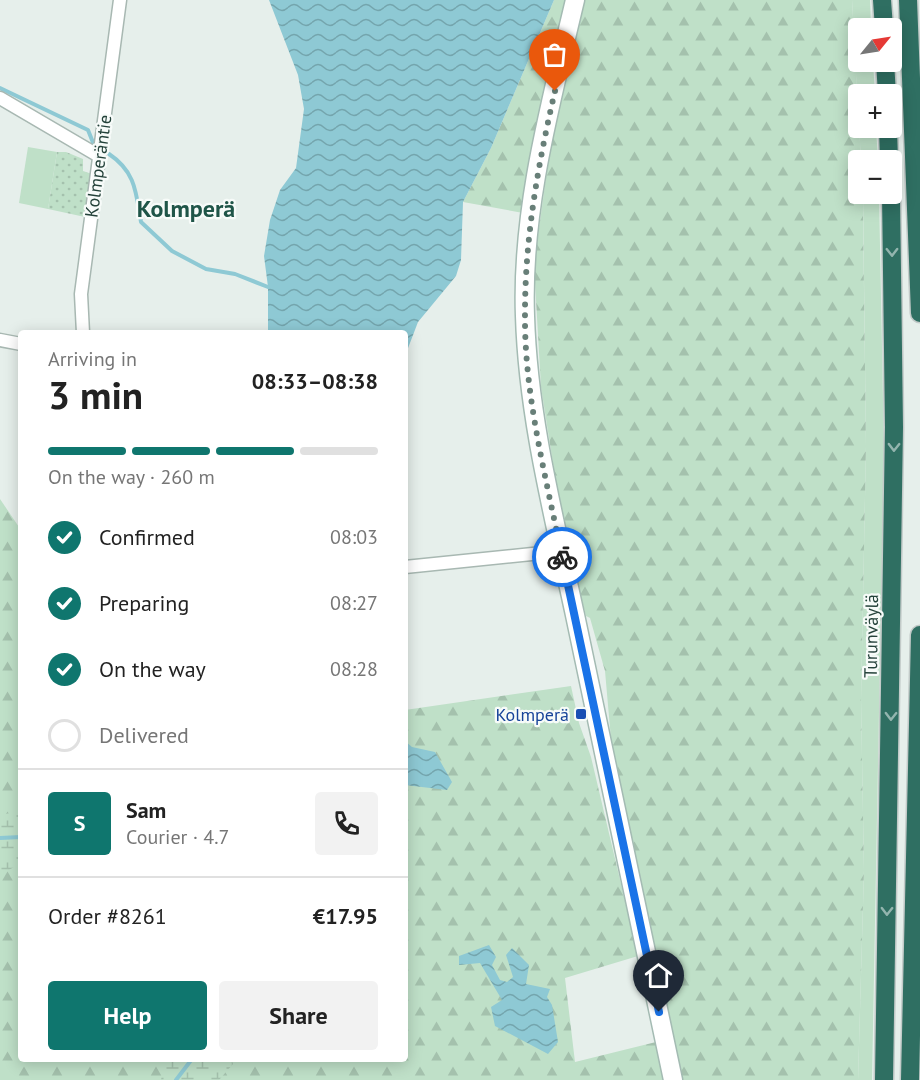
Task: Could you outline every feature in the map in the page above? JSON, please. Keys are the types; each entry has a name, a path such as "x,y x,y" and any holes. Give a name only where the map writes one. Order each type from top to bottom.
{"highway":[{"path":"882,0 883,18"},
{"path":"908,0 920,313"},
{"name":"Turunväylä","path":"884,1080 894,427 891,204"},
{"path":"910,1080 920,635"}],"main road":[{"path":"575,0 546,131 529,228 525,315 531,396 561,551 673,1080"}],"street":[{"name":"Kolmperäntie","path":"82,330 81,294 120,0"},
{"path":"0,98 99,156"},
{"path":"0,340 18,343"},
{"path":"408,567 561,551"}],"green space":[{"path":"554,0 567,0 523,213 463,202 491,148"},
{"path":"582,0 852,0 853,18 848,18 848,72 856,72 857,84 848,84 848,138 860,138 860,150 848,150 848,204 863,204 866,446 861,699 864,870 858,1080 679,1080 613,762 605,671 590,618 586,616 563,527 541,387 534,265 548,163"},
{"path":"852,0 870,0 871,18 853,18"},
{"path":"856,72 874,72 874,84 856,84"},
{"path":"860,138 877,138 877,150 860,150"},
{"path":"28,147 57,152 48,209 19,203"},
{"path":"57,152 66,152 83,159 83,171 92,174 85,217 48,209"},
{"path":"863,204 879,204 884,450 872,1080 858,1080 864,870 861,699 866,446"},
{"path":"0,499 18,526 18,1062 408,1062 408,710 571,686 579,723 591,757 638,956 565,978 575,1062 656,1042 663,1080 0,1080"},
{"path":"18,812 18,865 0,875 0,815"},
{"path":"164,1062 232,1062 233,1064 219,1080 161,1080"}],"water":[{"name":"Kolmperä","path":"269,0 554,0 491,148 463,202 461,260 456,276 418,322 408,348 408,330 268,330 268,287 264,256 270,220 280,190 296,168 304,109 298,75"},
{"path":"408,744 412,747 435,752 452,782 447,790 408,785"},
{"path":"489,945 496,957 492,965 500,980 507,982 513,977 506,955 512,948 529,965 526,984 550,989 547,997 552,1005 558,1042 548,1054 495,1026 491,1007 502,1000 480,963 459,965 459,956"}],"waterway":[{"path":"0,88 88,130 94,145"},
{"path":"109,154 125,168 130,176 136,192 141,222 172,251 206,269 235,274 268,287"},
{"path":"0,838 18,837"},
{"path":"176,1080 190,1062"}],"way so far":[{"path":"555,91 529,228 525,315 531,396 562,557"}],"place":[{"name":"Kolmperä","path":"581,714"}],"district":[{"name":"Kolmperä","path":"186,208"}],"route":[{"path":"562,557 659,1012"}]}
